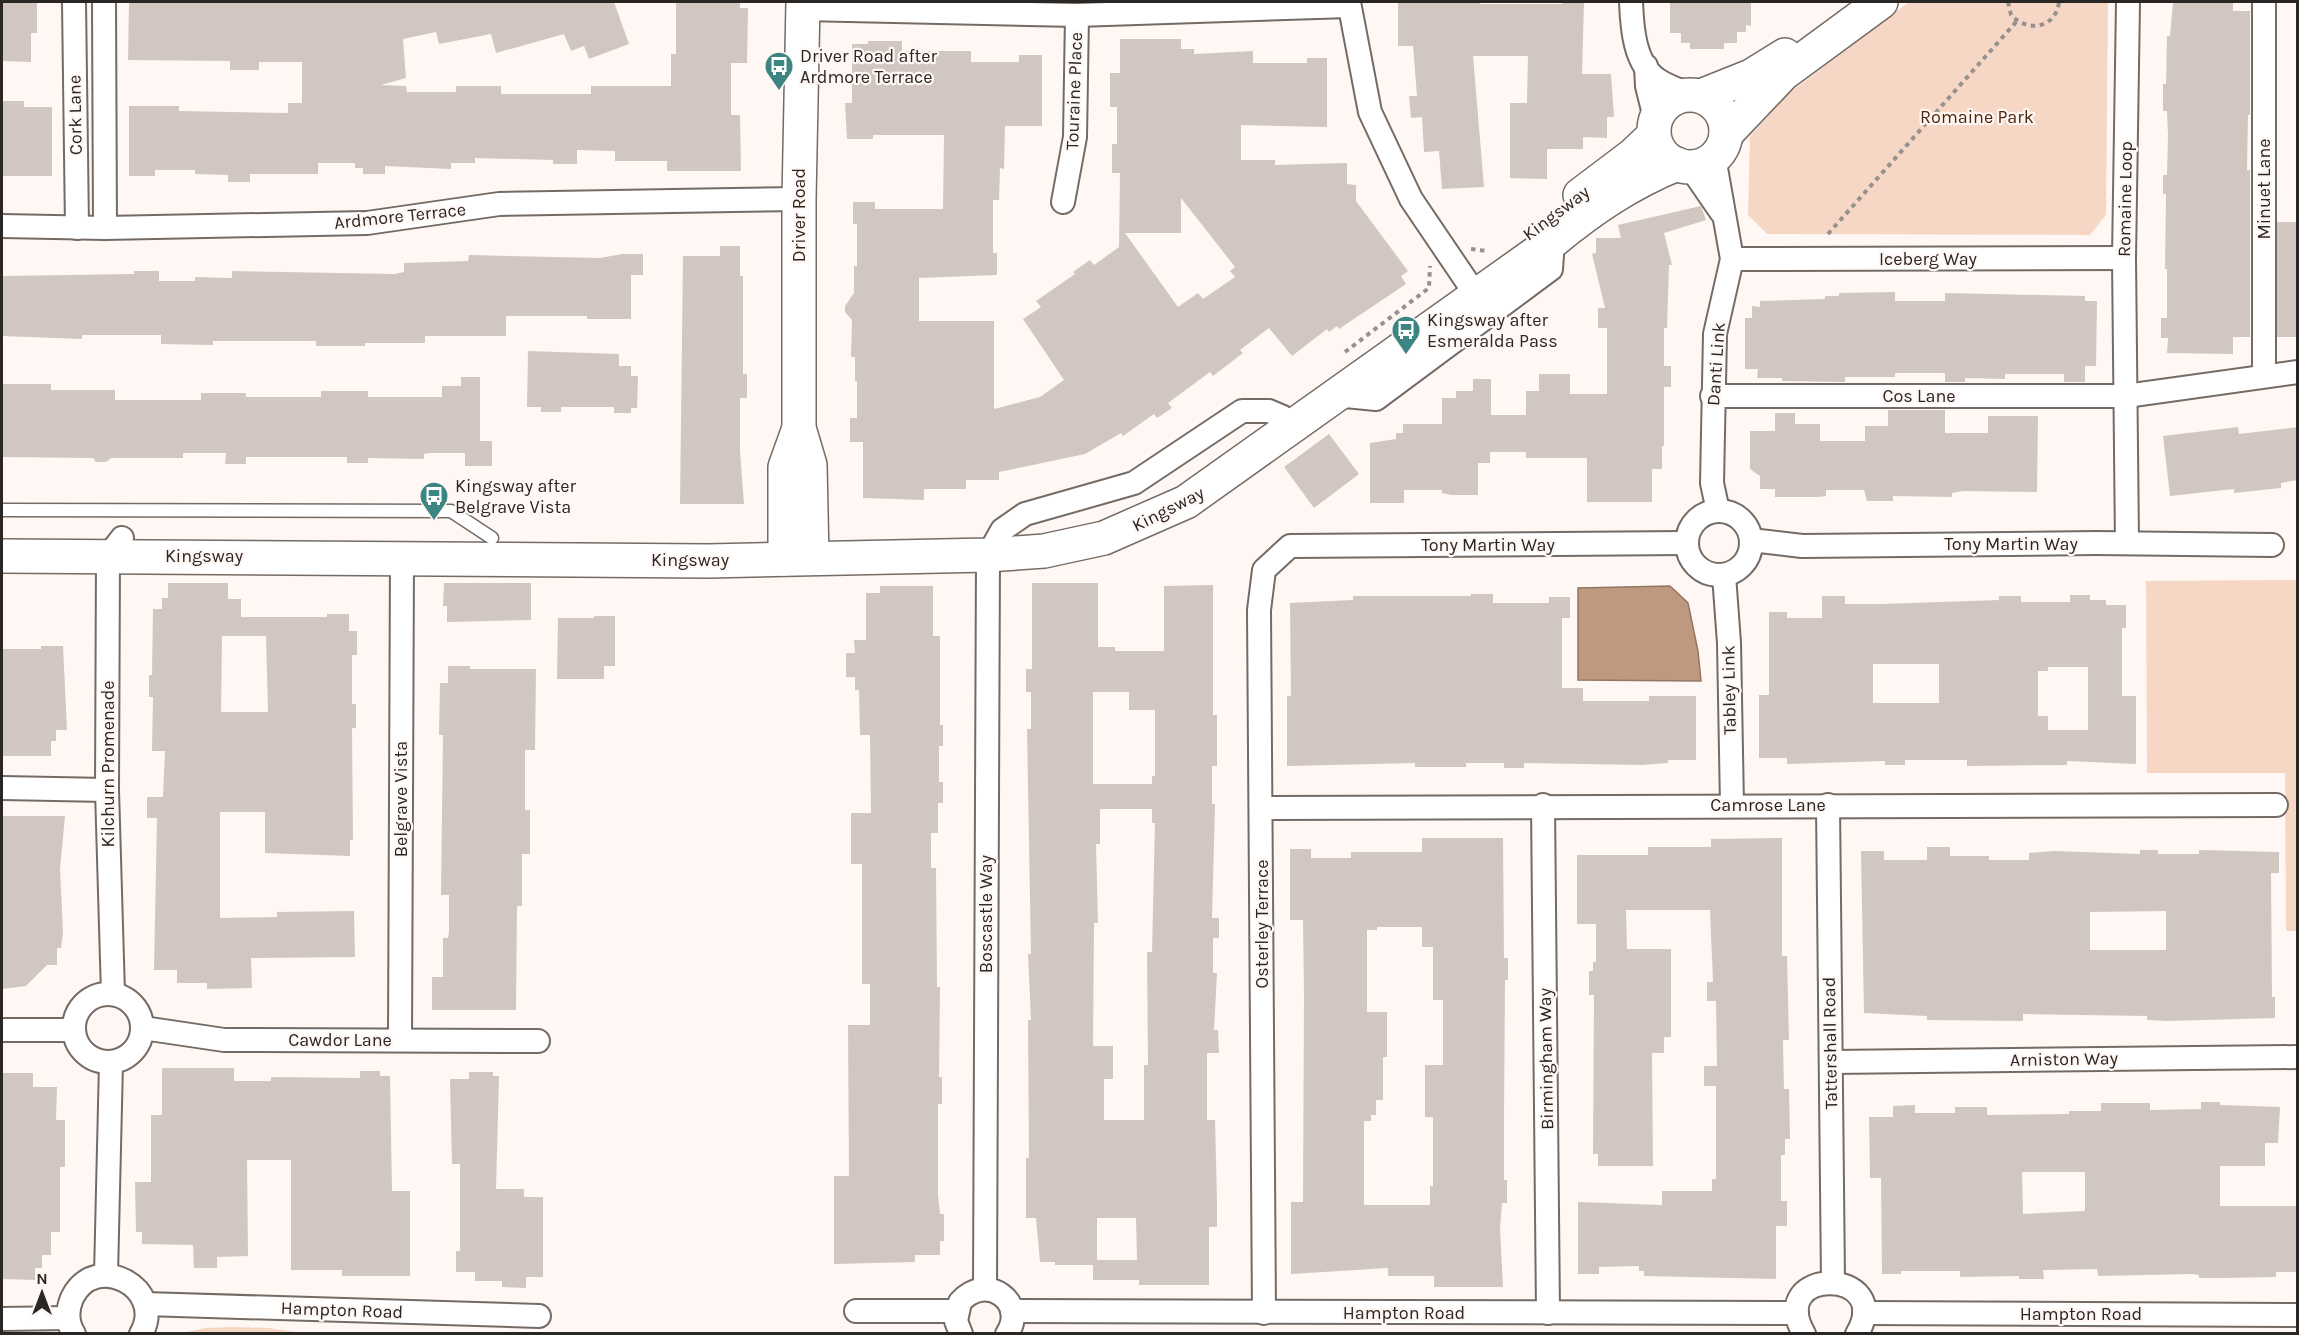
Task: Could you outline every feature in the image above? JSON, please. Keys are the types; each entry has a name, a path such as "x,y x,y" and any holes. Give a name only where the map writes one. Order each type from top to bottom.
{"main road":[{"name":"Kingsway","path":"992,548 1069,533 1125,516 1188,486 1283,417 1463,277 1634,155 1654,127 1668,101 1695,95 1751,76 1781,58 1854,2"},
{"name":"Kingsway","path":"2,556 115,547 492,538 798,548 992,548 1044,551 1104,538 1186,502 1213,485 1335,394 1463,277 1553,241 1598,204 1646,177 1702,156 1783,74 1881,2"},
{"name":"Driver Road","path":"798,548 785,467 799,428 799,200 803,5"},
{"path":"1654,127 1661,153 1702,156 1720,111 1695,95"},
{"name":"Kingsway","path":"2,539 115,547 402,558 708,561 798,548"}],"street":[{"name":"Cork Lane","path":"74,2 77,228"},
{"name":"Cork Lane","path":"104,2 105,228"},
{"path":"1630,2 1633,37 1646,66 1656,79 1695,95"},
{"name":"Romaine Loop","path":"2127,543 2124,258 2128,2"},
{"name":"Minuet Lane","path":"2264,2 2264,376"},
{"path":"803,5 1077,15 1349,4 1370,112 1411,199 1463,277"},
{"name":"Touraine Place","path":"1063,202 1075,137 1077,15"},
{"path":"1646,66 1654,127"},
{"name":"Danti Link","path":"1702,156 1725,219 1732,259 1715,334 1712,483 1718,511"},
{"name":"Ardmore Terrace","path":"2,226 105,228 367,223 499,204 799,200"},
{"name":"Kingsway","path":"1335,394 1376,399 1551,270 1553,241"},
{"name":"Iceberg Way","path":"1732,259 2124,258"},
{"path":"2126,396 2298,372"},
{"name":"Cos Lane","path":"1712,396 2126,396"},
{"path":"1718,511 1739,518 1748,529 1751,540 1749,554 1744,563 1735,572 1724,575 1703,572 1694,564 1686,543 1694,522 1703,514 1718,511"},
{"name":"Tony Martin Way","path":"1751,540 1802,546 2127,543 2272,545"},
{"name":"Tony Martin Way","path":"1290,546 1686,543"},
{"name":"Osterley Terrace","path":"1264,1314 1259,610 1264,570 1290,546"},
{"name":"Kilchurn Promenade","path":"113,994 107,790 115,547"},
{"name":"Boscastle Way","path":"985,1288 992,548"},
{"name":"Belgrave Vista","path":"400,1040 402,558"},
{"name":"Tabley Link","path":"1724,575 1729,643 1732,805"},
{"path":"2,788 107,790"},
{"name":"Camrose Lane","path":"1261,808 1543,805 2276,805"},
{"name":"Birmingham Way","path":"1543,805 1548,1314"},
{"name":"Tattershall Road","path":"1828,805 1833,1281"},
{"path":"113,994 134,1005 141,1015 143,1028 135,1050 126,1058 111,1063 88,1057 80,1048 74,1030 75,1018 90,999 113,994"},
{"name":"Cawdor Lane","path":"143,1028 224,1040 538,1041"},
{"path":"2,1030 74,1030"},
{"name":"Arniston Way","path":"1831,1062 2298,1057"},
{"path":"106,1275 111,1063"},
{"path":"2,1319 71,1326 70,1304 75,1292 84,1283 106,1275 131,1283 140,1292 146,1304 145,1327 141,1334"},
{"path":"1800,1324 1804,1293 1822,1282 1833,1281 1845,1285 1854,1292 1860,1323"},
{"path":"961,1334 956,1321 956,1311 966,1295 985,1288 1002,1295 1012,1311 1012,1321 1007,1334"},
{"name":"Hampton Road","path":"146,1304 539,1316"},
{"path":"856,1311 956,1311"},
{"name":"Hampton Road","path":"1012,1311 1548,1314 1800,1324"},
{"name":"Hampton Road","path":"1860,1323 2298,1316"}],"lane":[{"path":"2,510 451,511 492,538"}],"path":[{"path":"2008,2 2011,15 2028,26 2040,26 2050,22 2058,11 2059,2"},
{"path":"1828,234 2017,21"},
{"path":"1340,356 1429,288 1430,266 1463,277 1465,247 1485,253 1494,246"}],"green space":[{"name":"Romaine Park","path":"1909,2 2108,2 2106,215 2090,235 1767,234 1748,215 1750,136 1788,94"},
{"path":"2297,580 2297,931 2286,931 2285,773 2147,773 2146,581"},
{"path":"205,1328 269,1328 302,1333 181,1333"}],"shaded area":[{"path":"1670,586 1688,603 1698,651 1701,681 1578,680 1578,588"}],"building":[{"path":"2,2 37,2 37,33 31,33 31,62 2,61"},
{"path":"129,2 614,2 629,44 589,59 584,46 571,51 564,34 496,53 491,34 439,44 436,32 403,39 406,78 381,85 406,86 407,92 456,92 456,86 501,86 501,94 591,94 591,86 671,86 671,54 676,54 676,2 740,2 740,8 748,8 747,63 731,63 731,115 740,115 741,171 667,171 667,161 615,161 615,151 577,150 577,164 553,164 553,160 475,158 475,163 451,163 451,169 385,166 385,174 363,174 363,168 355,168 355,163 318,163 318,174 250,174 250,182 228,182 228,175 195,174 195,170 155,170 155,176 129,176 129,106 179,106 179,111 288,113 288,103 302,103 302,62 259,62 259,70 230,70 230,61 128,60"},
{"path":"1562,2 1584,2 1582,74 1611,74 1614,117 1607,117 1607,138 1583,137 1583,149 1547,149 1547,179 1510,178 1510,103 1527,103 1528,56 1473,56 1484,187 1442,189 1439,151 1424,152 1422,117 1411,118 1409,96 1417,96 1413,46 1398,46 1398,3 1562,4"},
{"path":"1670,2 1751,2 1751,26 1746,25 1746,32 1737,32 1737,43 1724,43 1724,49 1690,49 1690,43 1681,43 1681,33 1670,33"},
{"path":"2173,2 2233,2 2233,11 2250,11 2250,115 2248,115 2247,170 2250,170 2250,337 2233,337 2233,354 2167,353 2168,338 2161,338 2161,318 2167,318 2166,194 2163,194 2163,175 2167,175 2168,135 2167,111 2163,111 2163,84 2166,84 2167,36 2170,36"},
{"path":"1120,39 1181,39 1181,49 1194,49 1194,54 1253,51 1253,63 1307,63 1307,58 1327,58 1327,127 1241,125 1241,160 1275,160 1275,165 1347,163 1347,184 1356,185 1356,201 1408,271 1401,276 1406,284 1339,329 1337,326 1329,332 1327,329 1292,356 1269,328 1240,350 1243,353 1213,376 1210,372 1168,403 1172,408 1157,418 1154,414 1123,436 1121,433 1085,454 999,472 999,480 966,480 966,489 924,489 924,500 863,498 863,442 850,442 850,418 857,418 857,381 855,381 855,357 851,357 852,320 845,312 845,306 854,293 854,266 857,266 857,224 853,224 853,202 875,202 875,209 943,209 944,135 873,135 873,139 847,139 845,103 852,103 852,44 868,44 868,41 902,41 902,51 971,51 971,62 1019,62 1019,55 1042,55 1042,126 1005,126 1004,169 1000,168 999,200 993,200 993,253 997,253 997,275 919,278 919,321 994,321 994,409 1040,397 1064,380 1023,319 1041,307 1036,301 1075,274 1073,272 1090,260 1094,265 1119,247 1120,173 1112,173 1112,144 1117,144 1117,107 1110,107 1110,73 1120,73","holes":["1181,198 1235,267 1230,271 1235,277 1203,299 1198,293 1178,307 1125,233 1181,233"]},
{"path":"2,101 24,101 24,107 52,107 52,176 2,176"},
{"path":"1701,206 1706,220 1664,233 1672,265 1669,265 1667,328 1664,328 1664,366 1671,366 1671,387 1664,387 1662,469 1652,469 1652,502 1587,502 1587,458 1526,458 1526,452 1490,452 1490,463 1478,463 1478,495 1452,495 1442,493 1442,490 1404,490 1404,503 1370,503 1370,443 1396,439 1396,433 1403,433 1403,424 1442,424 1442,398 1456,398 1456,391 1473,391 1473,379 1491,379 1491,415 1526,415 1526,391 1539,391 1539,374 1570,374 1570,394 1607,394 1607,328 1598,328 1598,308 1605,308 1592,254 1596,253 1596,238 1621,238 1618,225"},
{"path":"2277,222 2298,222 2298,337 2277,337"},
{"path":"720,246 740,246 740,276 743,276 743,374 747,374 747,398 740,398 740,451 744,504 680,504 683,256 720,256"},
{"path":"622,254 643,254 643,275 631,275 631,319 587,319 587,316 506,316 506,336 425,336 425,343 316,346 316,341 213,341 213,345 161,344 161,335 82,335 82,339 2,336 2,276 134,274 134,271 159,271 159,281 195,281 195,277 232,278 232,271 395,274 404,272 404,263 468,261 469,255 600,258"},
{"path":"1895,292 1895,301 1945,301 1945,293 2085,296 2085,301 2097,301 2096,366 2085,366 2085,382 2064,382 2064,374 2005,374 2005,379 1965,378 1965,382 1945,382 1945,373 1895,373 1895,377 1845,377 1845,382 1782,381 1782,378 1757,378 1758,369 1745,369 1745,318 1752,318 1752,306 1760,307 1760,301 1825,299 1825,296 1839,296 1839,293"},
{"path":"528,351 619,354 619,366 631,366 631,376 638,376 637,408 631,408 631,413 614,413 614,407 561,407 561,412 541,412 541,407 527,407"},
{"path":"461,377 480,377 480,441 492,441 492,466 465,466 465,453 429,453 424,454 424,459 368,458 368,463 347,463 347,457 246,457 246,464 225,464 226,453 183,453 183,458 111,458 106,462 96,462 93,458 2,457 2,384 51,384 51,390 115,390 115,400 201,400 201,393 246,393 246,397 321,397 321,391 368,391 368,397 442,397 442,386 461,386"},
{"path":"1888,410 1945,410 1945,433 1988,433 1988,416 2038,416 2037,492 1963,491 1952,493 1952,497 1893,496 1893,501 1867,501 1864,490 1826,490 1826,496 1819,497 1775,497 1775,489 1760,489 1760,476 1750,469 1750,431 1775,431 1775,413 1795,413 1795,424 1820,424 1820,441 1865,441 1865,426 1888,426"},
{"path":"2238,427 2239,434 2298,427 2298,480 2281,483 2281,488 2234,493 2234,489 2170,496 2163,436"},
{"path":"1329,434 1359,474 1314,508 1284,467"},
{"path":"168,583 228,583 228,599 241,599 241,617 327,617 327,614 349,614 349,631 357,631 357,655 352,655 352,704 356,704 356,728 352,728 353,840 350,840 350,856 265,853 265,812 220,812 220,918 277,917 277,912 354,911 355,957 251,958 252,988 207,989 207,983 177,983 177,970 154,970 157,818 147,818 147,797 163,797 165,751 152,751 153,697 149,697 149,675 152,675 153,609 162,609 162,598 168,598","holes":["222,636 266,636 268,712 221,712"]},
{"path":"444,583 531,583 531,620 447,622 447,606 443,606"},
{"path":"1032,583 1098,583 1098,647 1115,647 1115,651 1164,651 1164,586 1213,585 1213,715 1217,715 1217,766 1212,766 1212,804 1215,804 1212,918 1219,918 1219,938 1213,938 1213,973 1217,973 1214,1030 1218,1030 1219,1053 1207,1053 1207,1120 1215,1120 1217,1201 1217,1227 1209,1227 1209,1285 1139,1285 1139,1280 1093,1280 1093,1265 1055,1265 1055,1262 1040,1262 1036,1218 1026,1218 1026,1158 1029,1158 1028,1020 1031,1020 1028,954 1031,954 1027,729 1031,729 1031,692 1026,692 1026,669 1032,669","holes":["1093,692 1129,692 1129,710 1155,710 1155,776 1152,776 1152,784 1093,784","1100,809 1152,809 1152,823 1155,823 1152,952 1147,952 1148,1065 1144,1065 1144,1120 1104,1120 1104,1079 1113,1079 1113,1046 1093,1046 1094,923 1098,923 1096,844 1100,844","1097,1218 1136,1218 1137,1260 1097,1260"]},
{"path":"880,586 933,586 933,636 940,636 940,725 943,725 943,746 939,746 939,782 943,782 943,803 938,803 938,833 931,833 931,868 936,868 937,987 940,987 939,1077 942,1077 942,1104 938,1104 938,1195 940,1214 944,1214 944,1241 940,1241 940,1255 915,1255 915,1262 834,1264 834,1176 849,1176 848,1025 870,1025 870,984 862,984 862,864 851,864 851,813 871,813 870,735 860,735 859,690 855,690 855,677 846,677 846,653 855,653 854,640 866,640 866,593 880,593"},
{"path":"1471,594 1493,594 1493,603 1549,603 1549,597 1570,597 1570,618 1562,618 1562,688 1583,688 1583,701 1649,701 1649,696 1696,696 1696,760 1668,760 1668,763 1643,765 1524,763 1524,768 1504,768 1504,763 1466,763 1466,767 1415,767 1415,763 1287,766 1287,696 1291,696 1290,603 1353,600 1353,596 1471,596"},
{"path":"2070,595 2090,595 2090,600 2106,600 2106,605 2126,605 2126,628 2122,628 2122,696 2136,696 2136,764 2067,761 2067,765 1967,766 1967,760 1905,760 1905,765 1885,765 1885,761 1787,764 1787,758 1759,758 1759,695 1769,695 1769,612 1787,612 1787,618 1822,618 1822,596 1845,596 1845,604 1999,600 1999,596 2021,596 2021,602 2070,602","holes":["1873,664 1939,664 1939,703 1873,703","2048,667 2088,667 2088,730 2048,730 2048,716 2038,716 2038,671 2048,671"]},
{"path":"594,616 615,616 615,666 604,666 604,679 557,679 558,618 594,618"},
{"path":"41,646 63,646 67,730 56,730 56,741 51,741 51,756 2,756 2,649 41,649"},
{"path":"448,666 470,666 470,669 536,669 535,750 525,750 525,810 530,810 530,854 522,854 522,906 517,906 516,1010 432,1010 432,977 443,977 443,938 448,938 449,931 449,895 441,895 443,735 439,735 440,683 448,683"},
{"path":"2,816 65,816 60,869 63,932 61,948 57,948 57,965 47,965 26,986 2,989"},
{"path":"1422,838 1503,838 1504,958 1508,958 1508,980 1505,980 1504,1117 1504,1180 1507,1180 1507,1203 1502,1203 1500,1229 1503,1287 1434,1287 1434,1276 1388,1276 1388,1268 1291,1274 1291,1202 1303,1202 1304,996 1303,920 1290,920 1290,849 1311,849 1311,858 1351,858 1351,852 1422,852","holes":["1377,927 1422,927 1422,947 1433,947 1433,1000 1443,1000 1443,1065 1425,1065 1425,1117 1433,1117 1433,1186 1430,1186 1430,1205 1364,1205 1364,1121 1371,1121 1371,1115 1376,1115 1376,1100 1383,1100 1383,1057 1387,1057 1387,1012 1367,1012 1367,930 1377,930"]},
{"path":"1782,838 1782,956 1787,956 1789,1040 1783,1040 1784,1089 1789,1089 1790,1139 1785,1139 1785,1155 1781,1155 1781,1201 1787,1201 1787,1226 1776,1226 1776,1279 1644,1276 1644,1271 1639,1271 1639,1266 1599,1267 1599,1274 1578,1274 1578,1202 1662,1205 1662,1191 1712,1191 1712,1179 1716,1179 1716,1086 1704,1086 1704,1066 1717,1066 1716,1001 1707,1001 1707,982 1713,982 1710,910 1626,910 1627,949 1671,949 1671,1037 1664,1037 1664,1053 1652,1053 1653,1166 1598,1166 1598,1154 1593,1154 1594,995 1589,995 1589,971 1593,971 1593,962 1596,962 1596,924 1577,924 1577,855 1648,855 1648,847 1711,847 1711,839"},
{"path":"1927,847 1950,847 1950,856 1989,856 1989,860 2029,860 2029,853 2054,851 2140,854 2140,850 2158,850 2158,854 2199,854 2199,850 2279,852 2279,873 2271,873 2272,997 2275,997 2275,1018 2168,1021 2147,1020 2147,1016 2023,1014 2023,1021 1927,1020 1927,1016 1864,1013 1861,851 1884,851 1884,860 1927,860","holes":["2166,911 2166,950 2090,950 2090,912"]},
{"path":"162,1068 234,1068 234,1081 271,1081 271,1077 360,1078 360,1071 380,1071 380,1076 390,1076 392,1191 410,1191 410,1276 342,1276 342,1270 291,1270 291,1160 247,1160 248,1256 217,1257 217,1268 194,1268 193,1245 142,1244 142,1232 136,1232 135,1182 151,1182 151,1115 162,1115"},
{"path":"469,1072 493,1072 493,1076 499,1076 496,1189 524,1189 524,1197 543,1197 543,1277 526,1277 526,1288 502,1287 502,1281 475,1281 475,1272 456,1272 456,1251 460,1251 460,1164 452,1164 450,1079 469,1079"},
{"path":"2,1073 33,1073 33,1087 57,1087 56,1120 65,1120 65,1167 60,1167 60,1232 51,1232 51,1255 42,1255 42,1268 35,1268 35,1280 2,1279"},
{"path":"2201,1102 2280,1107 2278,1143 2265,1143 2265,1166 2220,1166 2220,1206 2298,1206 2298,1272 2276,1272 2276,1277 2199,1278 2199,1275 2192,1274 2098,1276 2097,1269 2043,1270 2044,1279 2019,1279 2019,1276 1960,1277 1960,1271 1901,1271 1901,1274 1882,1274 1881,1178 1870,1178 1869,1117 1893,1117 1893,1106 1915,1105 1915,1113 1955,1113 1955,1107 1987,1107 1987,1115 2069,1114 2069,1111 2101,1111 2101,1103 2150,1103 2150,1110 2201,1109","holes":["2022,1172 2085,1172 2085,1211 2023,1214"]}],"place":[{"name":"Driver Road after Ardmore Terrace","path":"779,92"},
{"name":"Kingsway after Esmeralda Pass","path":"1406,356"},
{"name":"Kingsway after Belgrave Vista","path":"434,522"}]}
